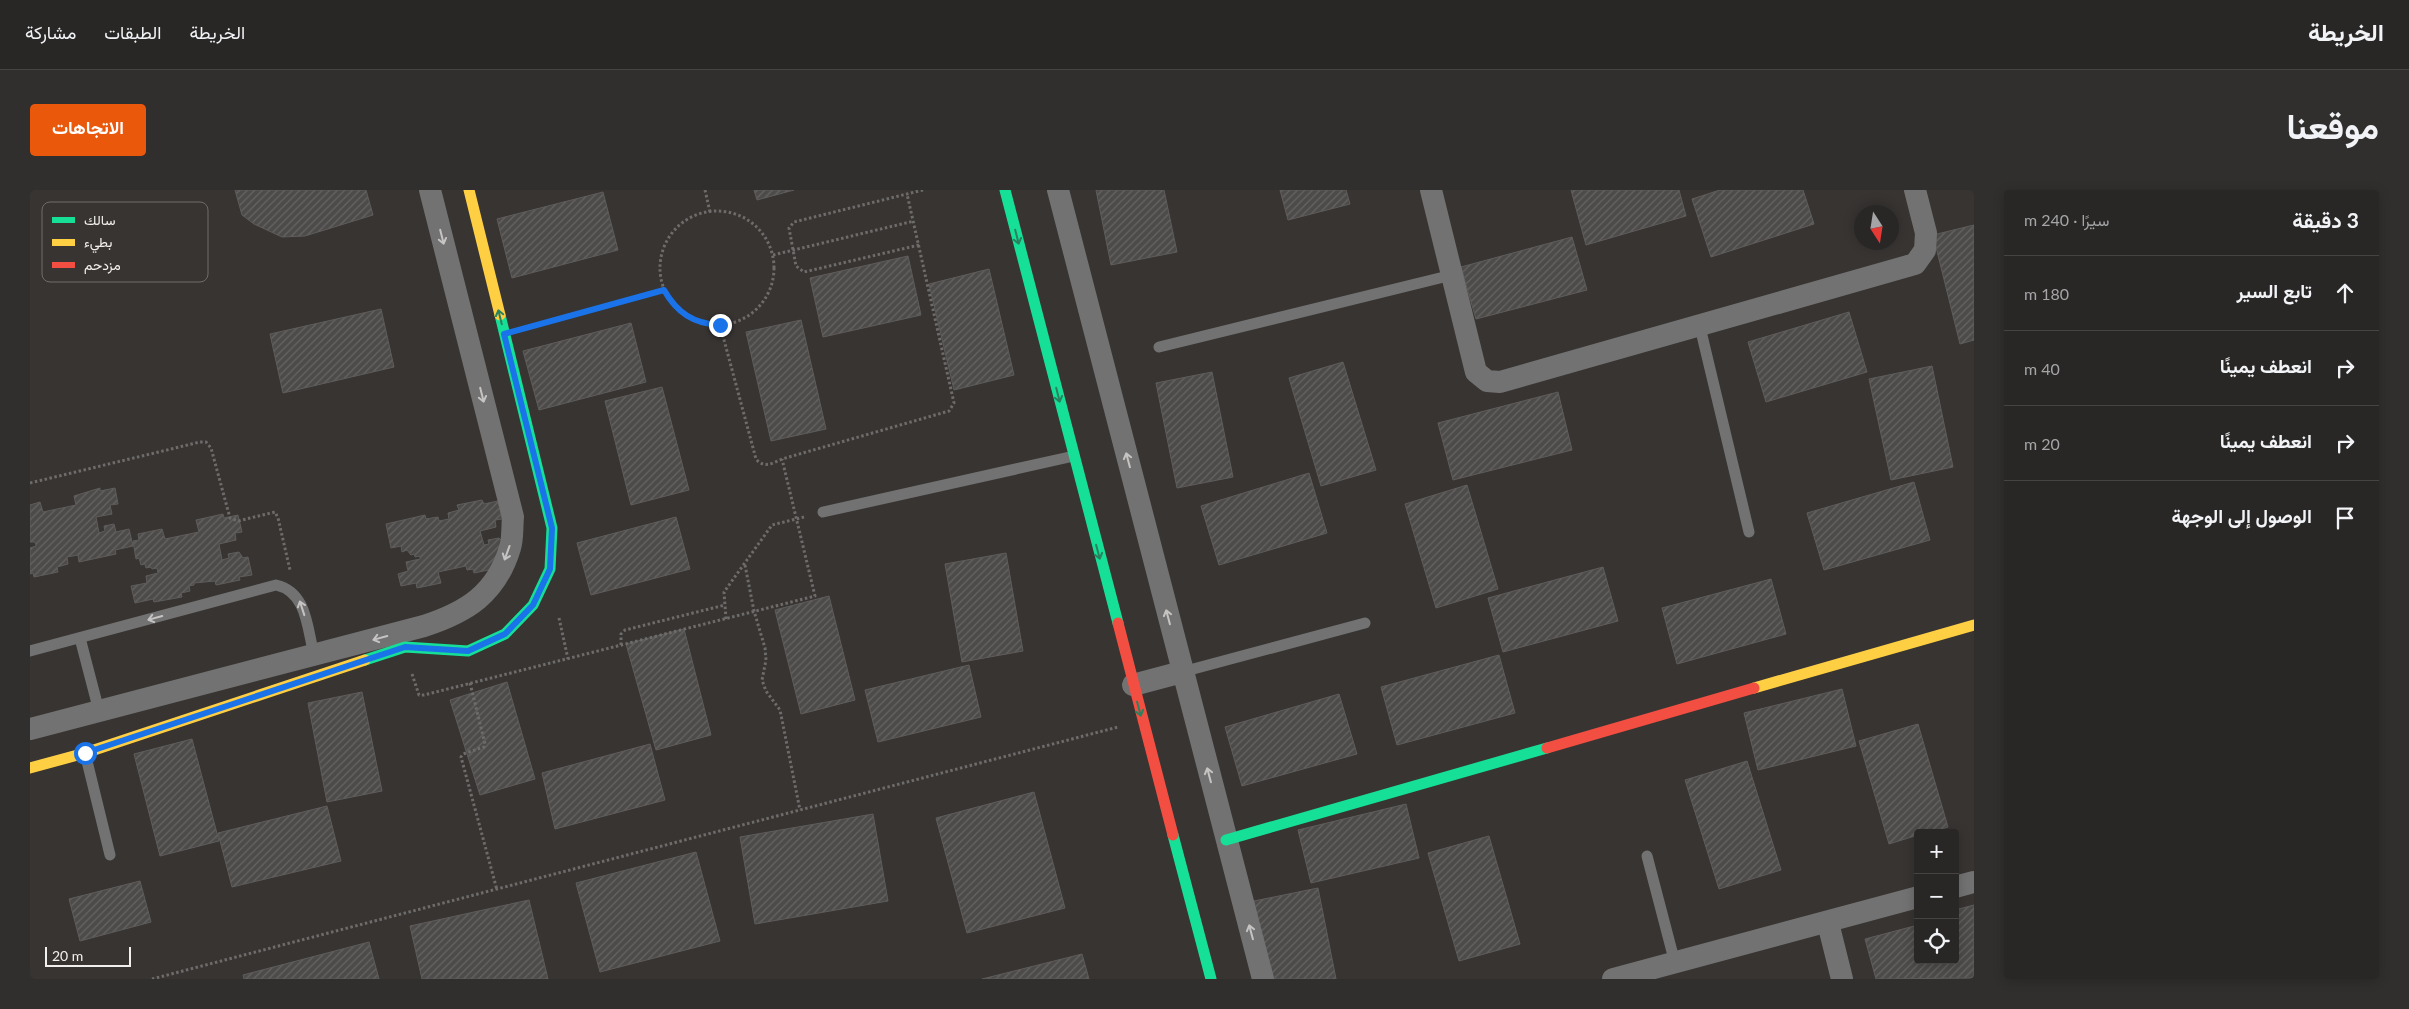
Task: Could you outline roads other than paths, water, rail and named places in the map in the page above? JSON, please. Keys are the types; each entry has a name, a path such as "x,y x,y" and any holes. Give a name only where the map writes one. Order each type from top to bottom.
{"street":[{"path":"30,729 314,655 453,616 479,599 498,575 510,548 513,517 430,190"},
{"path":"30,767 85,753 405,647 468,651 505,634 533,605 550,569 552,528 469,190"},
{"path":"1005,190 1211,979"},
{"path":"1058,190 1263,979"},
{"path":"1431,190 1476,372 1487,381 1500,382 1700,327 1915,264 1925,250 1926,233 1914,190"},
{"path":"1226,840 1974,625"},
{"path":"1133,684 1182,672"},
{"path":"1959,886 1974,882"},
{"path":"1613,979 1914,899"},
{"path":"1828,922 1842,979"}],"lane":[{"path":"1159,348 1452,275"},
{"path":"1700,327 1750,532"},
{"path":"824,512 1074,456"},
{"path":"30,652 276,585 286,587 295,593 301,603 314,655"},
{"path":"1182,672 1365,624"},
{"path":"80,638 99,711"},
{"path":"85,753 110,855"},
{"path":"1647,856 1675,963"}]}
